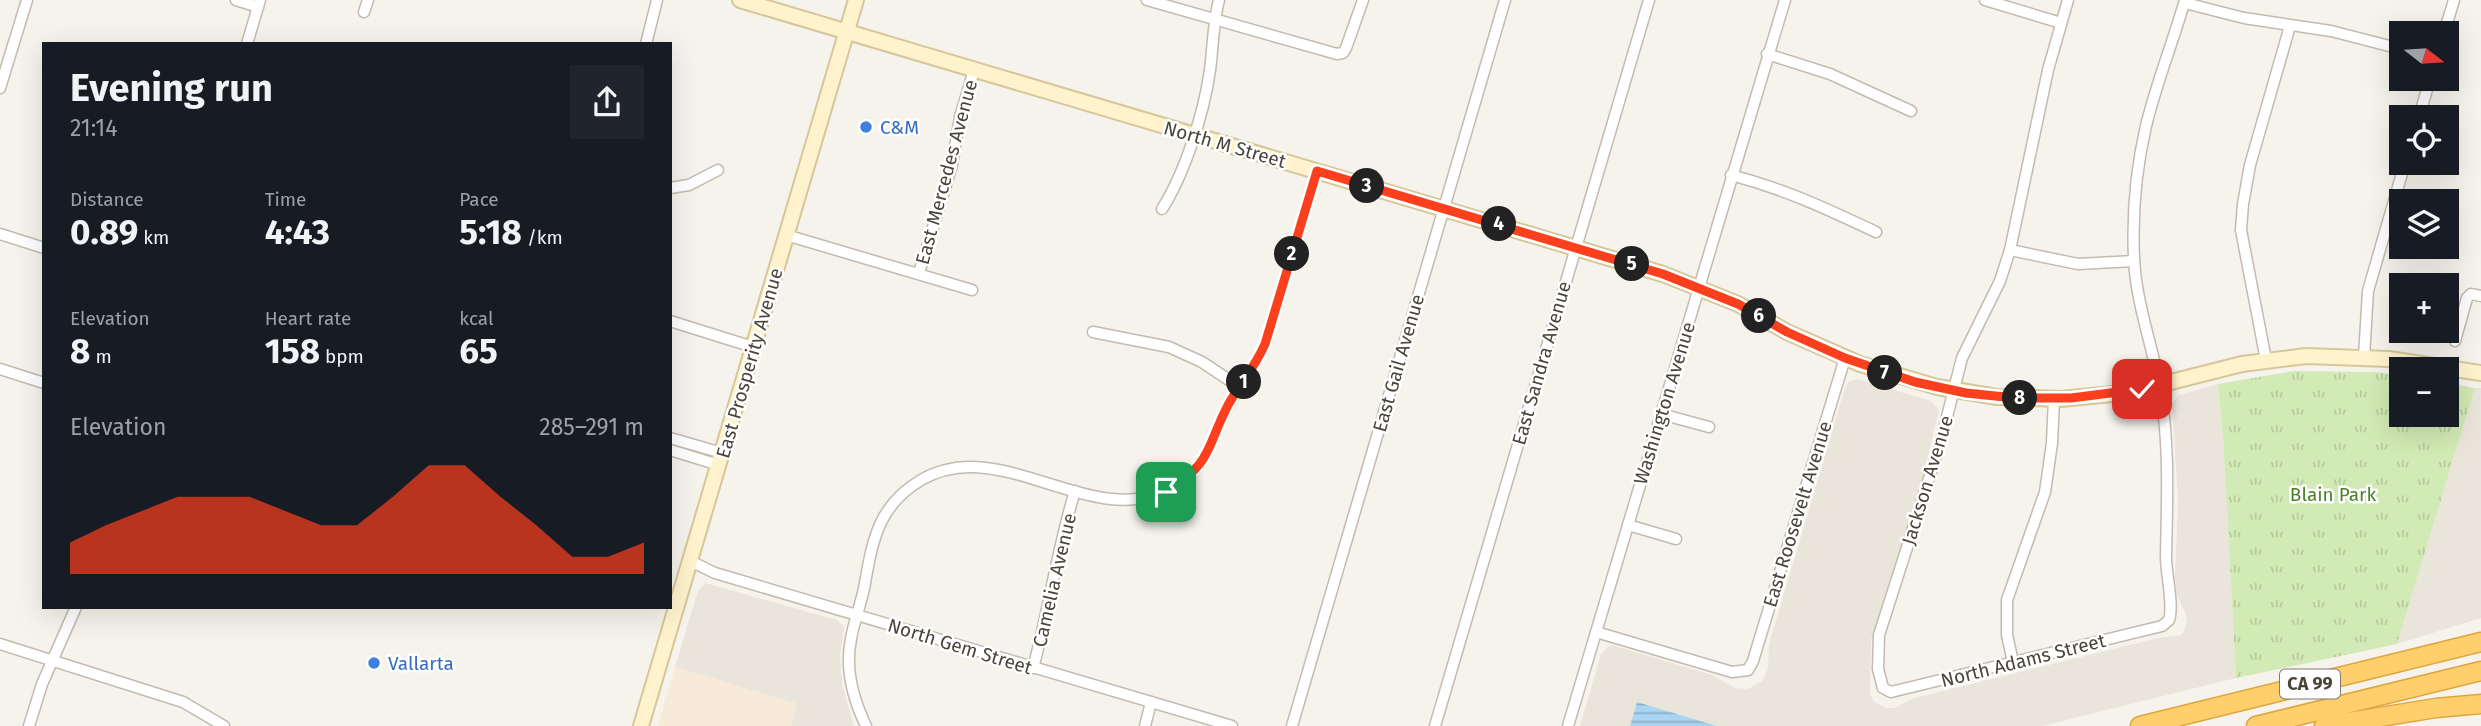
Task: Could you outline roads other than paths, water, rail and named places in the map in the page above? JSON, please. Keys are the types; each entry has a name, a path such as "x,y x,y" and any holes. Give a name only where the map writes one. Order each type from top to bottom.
{"highway":[{"path":"2388,665 2403,654 2481,633"},
{"name":"CA 99","path":"2140,726 2481,642"},
{"name":"CA 99","path":"2256,726 2481,671"},
{"path":"2324,726 2436,708 2481,704"}],"street":[{"path":"0,88 27,0"},
{"path":"236,0 259,3 248,42"},
{"path":"364,12 368,0"},
{"path":"646,42 657,0"},
{"name":"North M Street","path":"740,0 1663,274 1738,304 1787,332 1845,358 1887,374 1953,391 1997,397 2054,399 2112,394 2223,368 2306,356 2364,357 2481,373"},
{"name":"East Prosperity Avenue","path":"641,726 856,0"},
{"path":"1147,0 1332,54 1343,53 1363,0"},
{"path":"1162,209 1176,187 1193,135 1210,72 1219,0"},
{"name":"East Gail Avenue","path":"1292,726 1505,0"},
{"name":"East Sandra Avenue","path":"1435,726 1649,0"},
{"name":"Washington Avenue","path":"1568,726 1785,0"},
{"path":"1985,0 2061,23"},
{"name":"Jackson Avenue","path":"1880,680 1877,654 1880,635 1940,444 1962,358 2000,281 2010,250 2041,101 2068,0"},
{"path":"2448,21 2454,0"},
{"path":"2159,385 2143,322 2134,261 2134,209 2141,152 2156,92 2185,1 2222,13 2331,31 2389,46"},
{"path":"2266,360 2241,230 2250,165 2290,26"},
{"path":"1767,54 1830,74 1911,111"},
{"name":"East Mercedes Avenue","path":"919,274 952,165 960,117 974,71"},
{"path":"672,188 689,185 718,170"},
{"path":"866,726 855,701 849,660 870,553 878,527 893,504 919,482 935,473 971,466 994,468 1097,497 1130,500 1166,492 1197,470 1207,456 1230,402 1241,388 1265,344 1317,171"},
{"path":"2364,357 2368,291 2402,175"},
{"path":"1731,176 1773,186 1802,197 1876,232"},
{"path":"0,234 42,247"},
{"path":"786,235 972,290"},
{"path":"2010,250 2078,264 2134,261"},
{"path":"2459,327 2467,298 2471,294 2481,296"},
{"path":"672,322 753,347"},
{"path":"1093,332 1169,347 1202,362 1241,388"},
{"name":"East Roosevelt Avenue","path":"1596,632 1732,672 1748,670 1753,661 1845,358"},
{"path":"0,369 42,382"},
{"name":"North Adams Street","path":"1880,680 1883,688 1891,692 1904,691 2162,626 2169,620 2171,610 2166,559 2168,455 2159,385"},
{"path":"2013,662 2007,635 2007,600 2045,492 2052,443 2054,399"},
{"path":"1661,414 1709,427"},
{"path":"672,439 721,459"},
{"path":"672,450 721,459"},
{"name":"Camelia Avenue","path":"1033,668 1051,597 1060,543 1075,491"},
{"path":"1628,525 1676,539"},
{"name":"North Gem Street","path":"690,561 715,573 1232,726"},
{"path":"29,726 41,684 75,609"},
{"path":"0,643 183,702 225,726"},
{"path":"1144,726 1151,702"}],"water":[{"path":"1637,702 1717,726 1630,726"}],"place":[{"name":"C&M","path":"866,127"},
{"name":"Vallarta","path":"374,663"}],"park label":[{"name":"Blain Park","path":"2333,494"}]}
